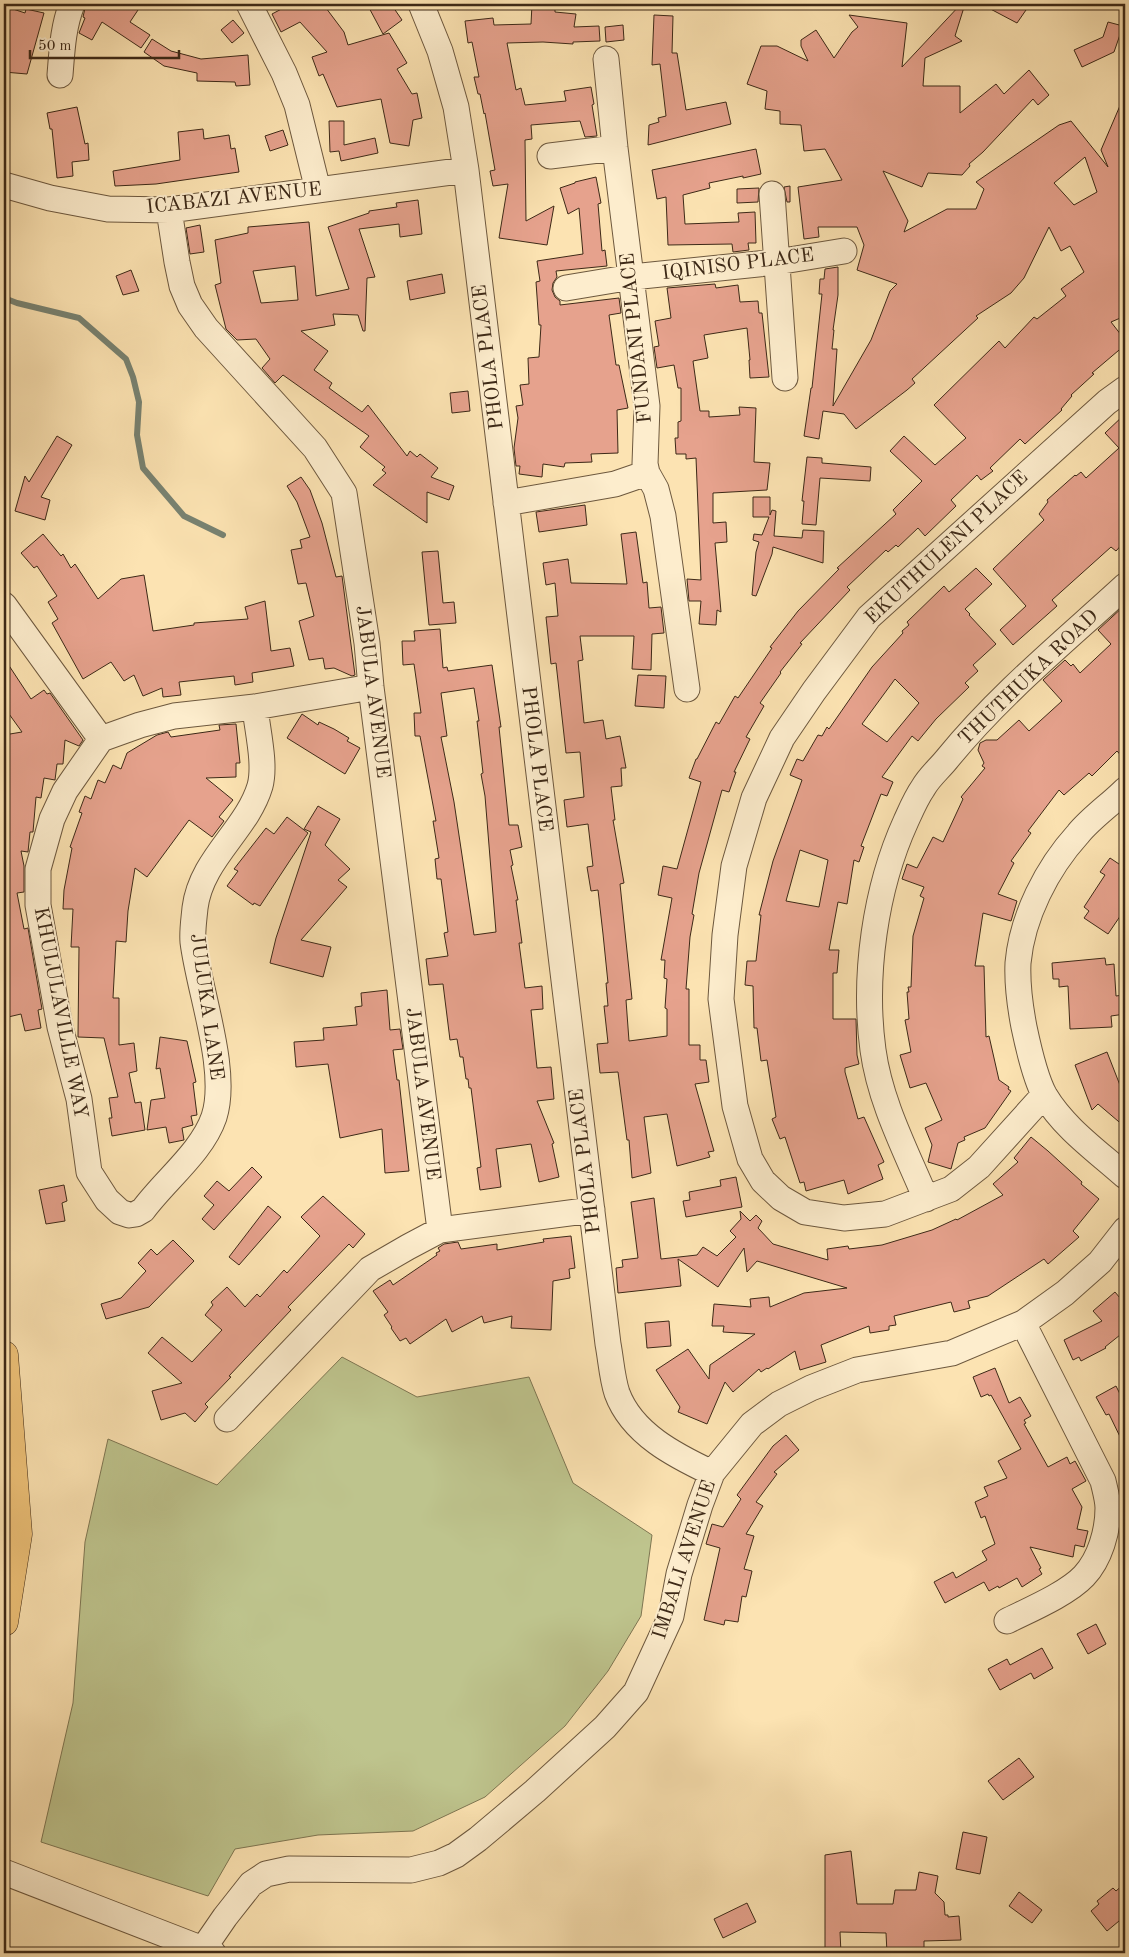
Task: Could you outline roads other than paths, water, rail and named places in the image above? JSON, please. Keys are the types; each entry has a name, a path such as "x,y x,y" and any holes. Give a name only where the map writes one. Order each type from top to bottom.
{"main road":[{"path":"4,1355 18,1534 4,1622"}],"street":[{"path":"60,75 66,20 72,4"},
{"path":"249,4 284,73 297,105 318,190"},
{"name":"PHOLA PLACE","path":"421,4 440,51 456,107 466,170 608,1344 618,1394 629,1414 648,1436 680,1458 712,1473"},
{"name":"FUNDANI PLACE","path":"606,59 615,148 647,406 645,464 647,473"},
{"path":"550,156 615,148"},
{"name":"ICABAZI AVENUE","path":"4,184 50,198 108,209 169,210 466,170"},
{"path":"772,194 786,378"},
{"name":"JABULA AVENUE","path":"169,210 176,262 182,286 190,305 206,328 315,448 344,493 367,643 440,1230"},
{"name":"IQINISO PLACE","path":"566,288 632,277 776,262 844,251"},
{"name":"EKUTHULENI PLACE","path":"1044,1095 978,1167 951,1189 885,1214 844,1218 806,1212 781,1198 763,1181 750,1159 735,1106 721,999 725,935 734,866 754,798 782,738 814,691 869,617 1107,402 1125,389"},
{"path":"506,503 615,484 647,473 656,489 663,516 687,689"},
{"name":"THUTHUKA ROAD","path":"926,1199 883,1091 873,1050 870,991 873,946 883,886 893,849 922,788 970,730 991,708 1125,586"},
{"path":"4,605 101,739 140,725 174,716 255,707 371,687"},
{"name":"JULUKA LANE","path":"143,1210 204,1138 214,1116 218,1069 193,940 195,906 204,878 215,856 251,807 260,784 261,764 255,707"},
{"name":"KHULULAVILLE WAY","path":"101,739 65,791 52,819 38,869 38,905 60,1027 79,1099 89,1172 107,1200 120,1212 129,1215 143,1210"},
{"path":"1125,790 1078,833 1058,859 1034,904 1023,937 1018,963 1018,989 1021,1010 1044,1095 1063,1121 1125,1176"},
{"path":"227,1419 370,1268 440,1230 592,1210"},
{"name":"IMBALI AVENUE","path":"208,1951 225,1916 251,1884 266,1874 289,1869 410,1870 440,1863 456,1855 478,1839 535,1791 605,1727 636,1692 671,1616 679,1574 712,1473 752,1424 779,1404 811,1388 858,1370 952,1353 1023,1323 1065,1293 1100,1262 1125,1230"},
{"path":"1007,1621 1070,1587 1084,1576 1098,1554 1105,1533 1108,1507 1103,1481 1023,1323"},
{"path":"4,1872 208,1951"}],"waterway":[{"path":"4,298 79,318 126,359 139,402 137,435 143,468 184,516 223,535"}]}
